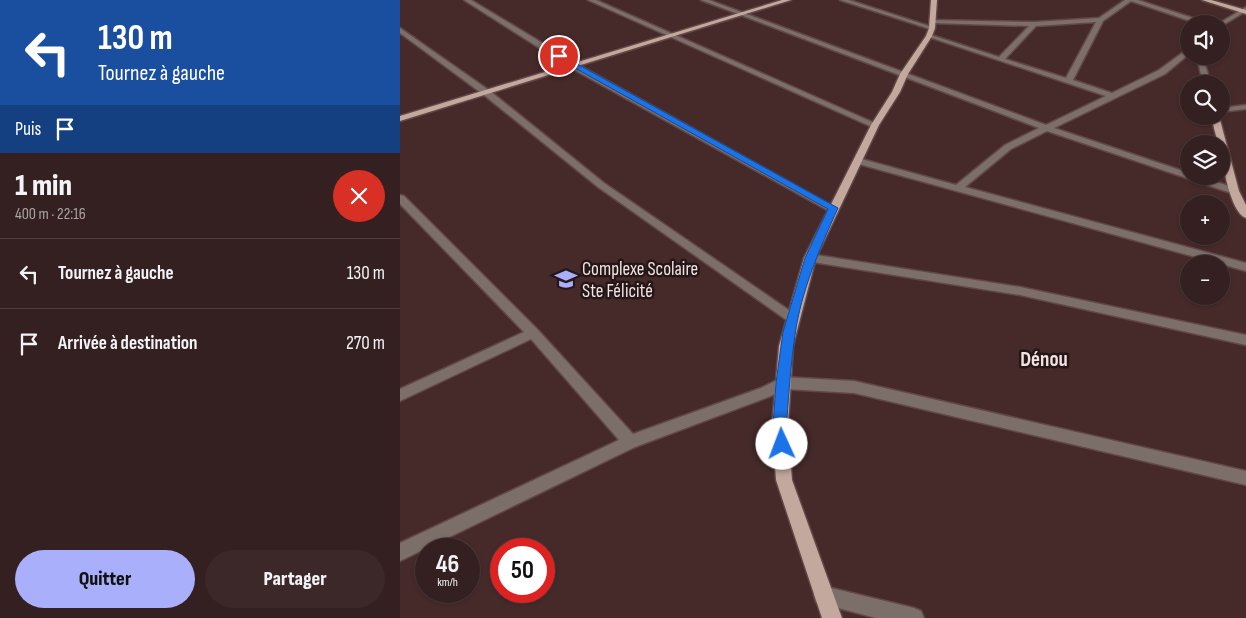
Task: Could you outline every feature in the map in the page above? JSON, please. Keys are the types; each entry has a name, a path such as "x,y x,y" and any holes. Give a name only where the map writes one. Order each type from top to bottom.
{"main road":[{"path":"400,119 788,0"},
{"path":"832,618 784,480 780,426 786,346 792,318 810,258 874,125 896,92 904,74 931,28 934,0"},
{"path":"1205,0 1245,11"},
{"path":"1217,125 1234,191 1246,215"}],"street":[{"path":"467,0 574,66 833,208"},
{"path":"591,0 874,125"},
{"path":"704,0 1046,128 1180,173"},
{"path":"843,0 931,28 1001,59 1113,96"},
{"path":"931,28 1100,20 1131,0 1180,16"},
{"path":"1230,19 1245,11"},
{"path":"1068,82 1100,20"},
{"path":"1001,59 1034,24"},
{"path":"400,30 487,93 601,185 792,318"},
{"path":"958,188 1008,147 1162,72 1180,57"},
{"path":"1230,109 1246,107"},
{"path":"858,161 1246,267"},
{"path":"1216,185 1234,191"},
{"path":"400,198 532,333 630,442"},
{"path":"810,258 1020,291 1246,340"},
{"path":"400,395 532,333"},
{"path":"400,552 630,442 766,392 783,383 827,384 854,388 1246,478"},
{"path":"823,595 914,618"}],"place":[{"name":"Complexe Scolaire Ste Félicité","path":"566,279"}],"district":[{"name":"Dénou","path":"1044,359"}],"route":[{"path":"559,56 833,208 810,258 789,332 786,346 780,426 782,444"}]}
